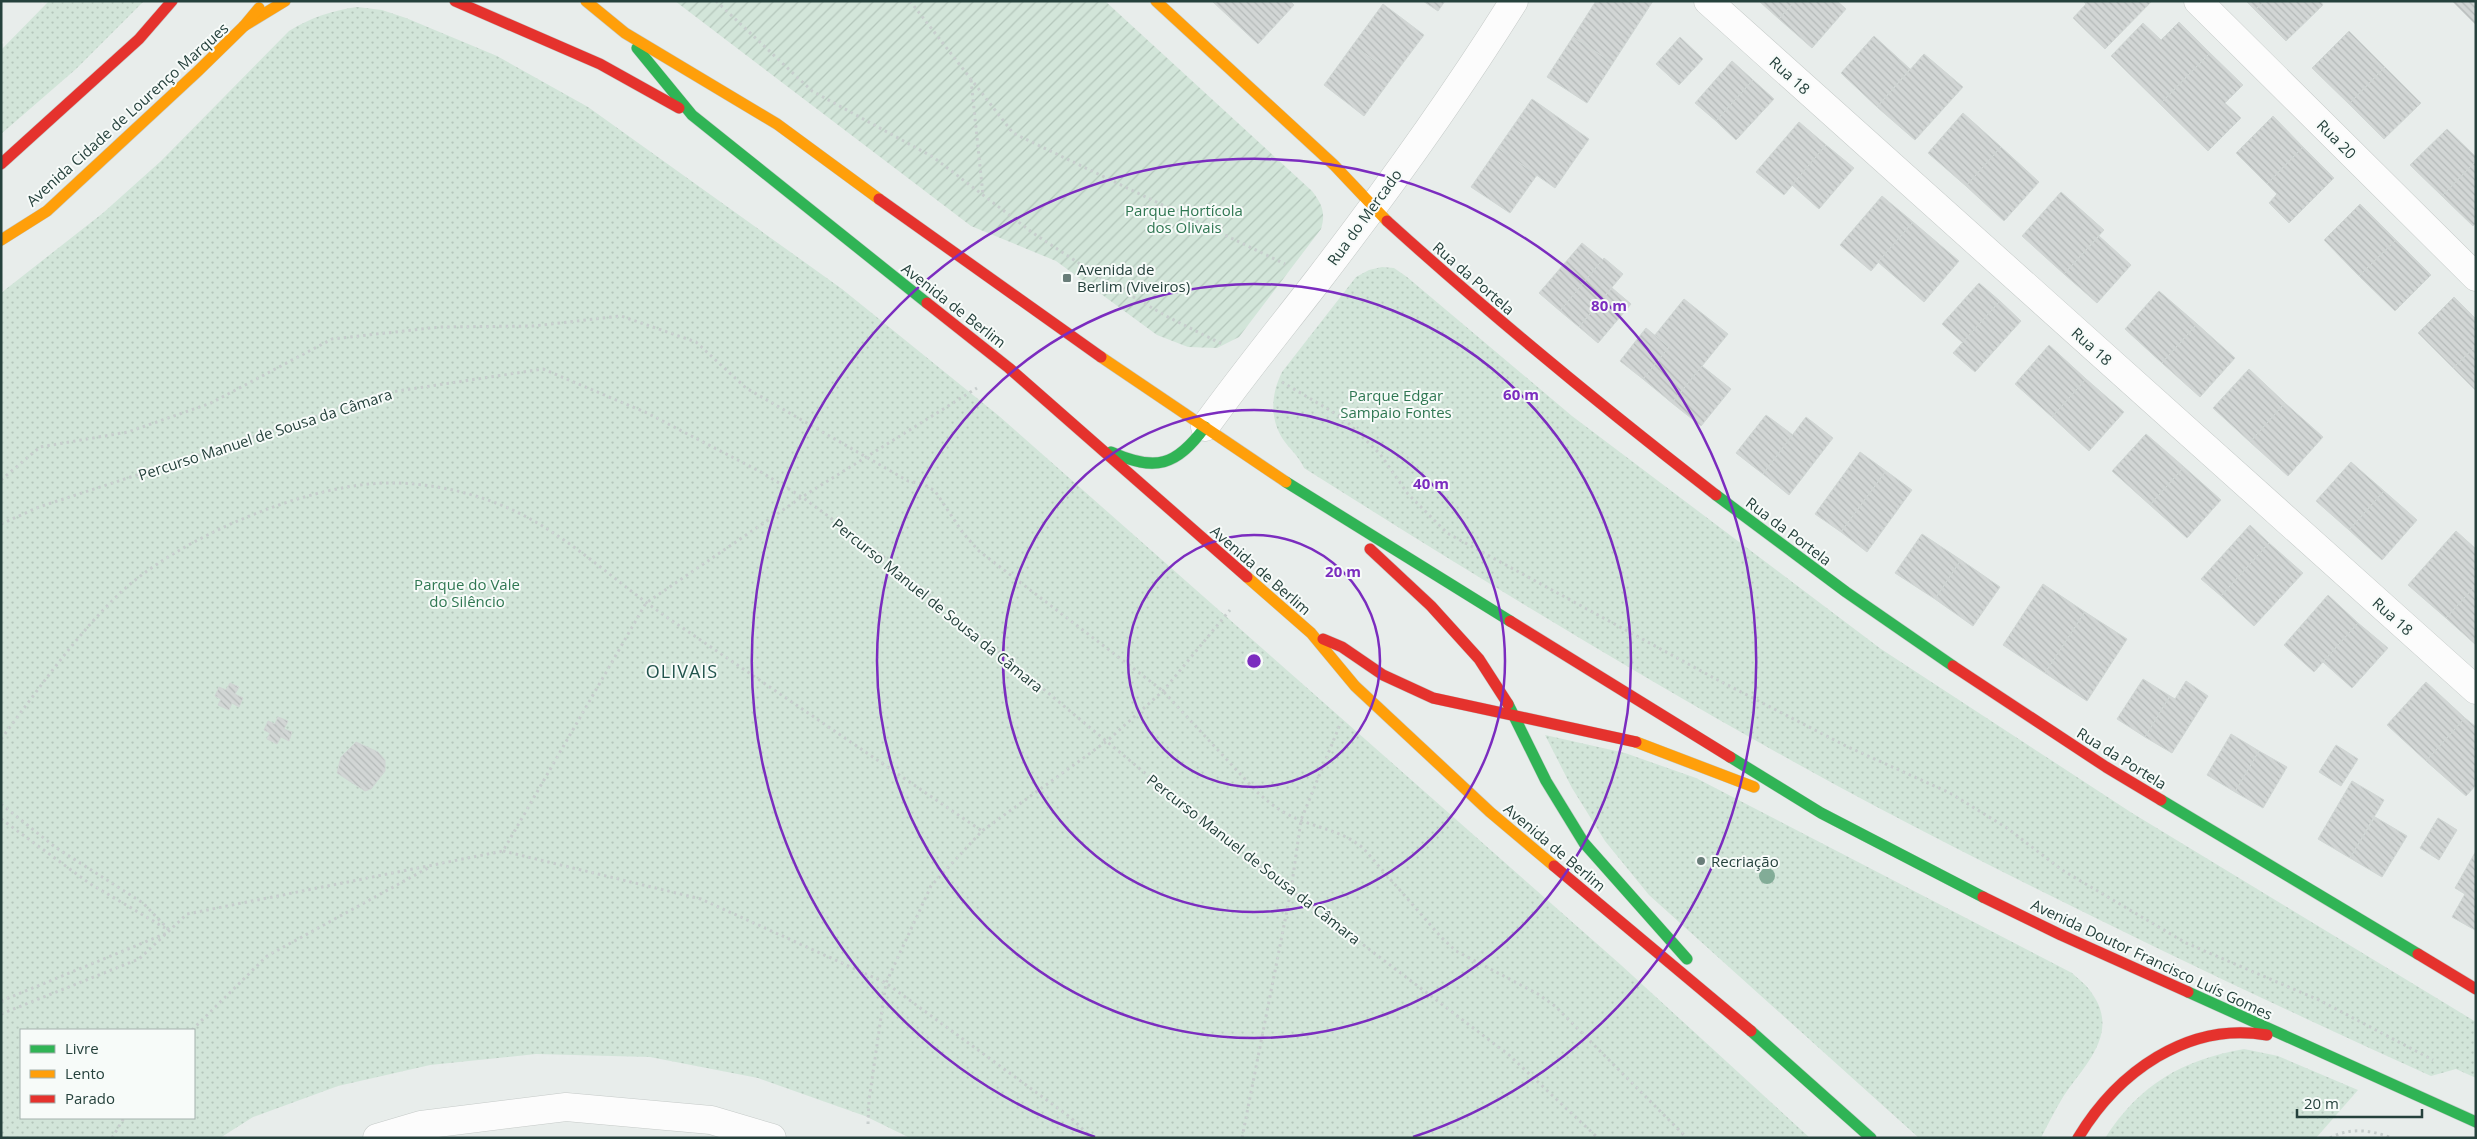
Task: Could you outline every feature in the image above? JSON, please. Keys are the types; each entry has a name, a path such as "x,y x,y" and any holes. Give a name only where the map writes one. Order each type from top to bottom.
{"main road":[{"path":"1,164 139,39 172,1"},
{"name":"Avenida Cidade de Lourenço Marques","path":"1,240 47,211 244,26 265,1"},
{"path":"244,26 285,1"},
{"path":"455,1 600,64 692,115"},
{"name":"Avenida de Berlim","path":"586,1 625,33 777,124 941,245 1144,387 1329,510"},
{"name":"Rua da Portela","path":"1156,1 1334,165 1372,207 1526,343 1631,428 1846,592 1974,682 2106,767 2476,989"},
{"name":"Avenida de Berlim","path":"625,33 692,115 1009,368 1311,633 1355,686 1490,812 1750,1030 1871,1138"},
{"path":"1094,443 1137,462 1158,464 1174,460 1184,454 1205,427"},
{"path":"1329,510 1458,634 1479,659 1516,716 1546,781 1584,843 1750,1030"},
{"path":"1329,510 1821,813"},
{"path":"1311,633 1342,647 1408,689 1449,702 1605,734 1656,748 1821,813"},
{"name":"Avenida Doutor Francisco Luís Gomes","path":"1821,813 1941,876 2061,935 2476,1122"},
{"path":"2078,1138 2088,1119 2108,1093 2133,1070 2162,1052 2194,1040 2227,1033 2261,1033 2293,1041"}],"street":[{"name":"Rua do Mercado","path":"1205,427 1251,363 1318,280 1372,207 1418,143 1514,1"},
{"name":"Rua 18","path":"1708,1 2476,690"},
{"name":"Rua 20","path":"2198,1 2476,277"},
{"path":"377,1138 421,1125 566,1107 711,1120 772,1138"}],"path":[{"path":"716,1 812,91 933,157 1033,233 1106,282 1166,316 1217,340 1251,363 1343,418 1380,454 1408,494 1447,533 1714,678 1846,746 1950,793 2007,828 2062,870 2186,942 2319,1000 2438,1063 2441,1072 2429,1100"},
{"path":"910,1 1013,133 1318,280"},
{"path":"971,79 984,195"},
{"path":"1,480 40,447 128,432 211,403 332,339 440,327 533,326 621,316 696,342 746,388 908,482 923,484 935,491 963,533 978,551 1163,691 1256,792 1272,806 1301,820 1352,840 1363,848 1441,937 1456,951 1538,994 1555,1006 1687,1138"},
{"path":"503,851 646,603 802,497 868,458 1009,368"},
{"name":"Percurso Manuel de Sousa da Câmara","path":"1,524 39,507 391,392 543,369 647,413 761,472 802,497 880,554 1238,850 1508,1055 1598,1138"},
{"path":"1,739 70,646 118,594 170,556 224,525 284,504 338,489 395,482 443,487 496,503 546,528 646,603 982,831"},
{"path":"868,1124 869,1100 886,983 931,886 982,831 1107,741 1163,691 1253,582"},
{"path":"1242,1138 1291,890 1301,820 1355,686"},
{"path":"1,804 55,847 143,903 170,931"},
{"path":"1,819 89,883 170,931"},
{"path":"1,1014 139,959 187,914 503,851 701,898 886,983 1070,1117 1092,1138"},
{"path":"193,1029 267,956 432,866"},
{"path":"1,1001 170,931"},
{"path":"112,1138 123,1119"},
{"path":"2330,1138 2352,1130 2376,1132 2392,1138"}],"green space":[{"path":"49,1 144,1 76,69 1,134 1,50"},
{"name":"Parque Hortícola dos Olivais","path":"675,1 1105,1 1312,191 1323,213 1321,229 1239,337 1217,348 1188,347 1157,335 1056,261 971,226"},
{"name":"Parque do Vale do Silêncio","path":"357,7 382,10 497,56 588,107 842,289 999,416 1621,965 1810,1138 910,1138 865,1116 758,1078 650,1057 536,1054 430,1065 338,1086 253,1117 220,1138 1,1138 1,293 103,213 161,161 289,31 314,18"},
{"name":"Parque Edgar Sampaio Fontes","path":"1382,267 1394,268 1407,277 1572,416 1881,649 2132,813 2476,1022 2476,1078 2456,1069 2431,1076 2151,945 1875,806 1730,726 1586,642 1304,468 1277,429 1273,410 1278,381 1282,372 1356,277 1369,270"},
{"path":"1545,735 1625,753 1696,778 2072,973 2089,989 2099,1007 2102,1021 2101,1035 2096,1048 2063,1097 2041,1138 1919,1138 1649,895 1605,841 1572,788"},
{"path":"2244,1049 2278,1056 2358,1090 2316,1138 2105,1138 2118,1119 2133,1103 2164,1077 2201,1060"}],"building":[{"path":"1212,1 1290,1 1294,5 1258,44"},
{"path":"1423,1 1445,1 1438,11"},
{"path":"1596,1 1653,1 1613,63 1573,37"},
{"path":"1759,1 1795,1 1779,19"},
{"path":"1795,1 1837,1 1846,9 1812,48 1779,19"},
{"path":"2083,1 2152,1 2105,49 2073,18 2086,4"},
{"path":"2246,1 2265,1 2255,10"},
{"path":"2265,1 2320,1 2323,5 2286,41 2255,10"},
{"path":"2452,1 2476,1 2476,25"},
{"path":"1383,4 1424,35 1394,75 1353,45"},
{"path":"2179,22 2210,53 2160,104 2111,56 2143,23 2161,40"},
{"path":"2349,31 2385,67 2349,104 2312,68"},
{"path":"1874,36 1910,69 1877,107 1841,73"},
{"path":"1573,37 1613,63 1587,103 1547,77"},
{"path":"1680,37 1703,59 1679,85 1656,64"},
{"path":"1353,45 1394,75 1364,116 1324,85"},
{"path":"2210,53 2243,85 2225,103 2241,118 2208,151 2160,104"},
{"path":"1924,54 1963,87 1915,140 1877,107"},
{"path":"1732,61 1753,80 1716,121 1695,103"},
{"path":"2385,67 2421,103 2384,139 2349,104"},
{"path":"1753,80 1774,99 1736,140 1716,121"},
{"path":"1532,99 1589,139 1555,188 1498,148"},
{"path":"1963,113 2001,147 1966,186 1928,153"},
{"path":"2273,116 2303,147 2267,184 2236,153"},
{"path":"1799,122 1826,145 1784,195 1756,172"},
{"path":"2447,129 2476,157 2476,161 2442,196 2410,165"},
{"path":"1826,145 1854,168 1819,209 1792,185"},
{"path":"2001,147 2039,182 2004,221 1966,186"},
{"path":"2303,147 2334,178 2289,223 2269,203 2277,194 2267,184"},
{"path":"1498,148 1537,175 1510,213 1471,187"},
{"path":"2476,161 2476,223 2473,226 2442,196"},
{"path":"2061,192 2104,230 2064,274 2022,236"},
{"path":"1882,196 1913,222 1871,271 1840,245"},
{"path":"2360,204 2396,240 2359,276 2324,240"},
{"path":"1913,222 1959,261 1924,302 1878,262"},
{"path":"2099,236 2131,265 2097,303 2064,274"},
{"path":"2396,240 2431,275 2395,311 2359,276"},
{"path":"1582,243 1603,260 1560,311 1539,293"},
{"path":"1604,258 1623,274 1579,327 1560,311"},
{"path":"1979,283 2000,301 1963,343 1942,324"},
{"path":"1612,288 1631,304 1598,343 1579,327"},
{"path":"2159,291 2197,324 2162,363 2125,329"},
{"path":"2454,297 2476,319 2476,346 2453,368 2418,333"},
{"path":"1684,299 1728,334 1672,403 1643,379 1669,347 1655,335"},
{"path":"2000,301 2021,321 1975,372 1953,353"},
{"path":"2197,324 2235,358 2200,397 2162,363"},
{"path":"1646,328 1669,347 1643,379 1620,361"},
{"path":"2049,345 2086,379 2052,417 2015,384"},
{"path":"2476,346 2476,391 2453,368"},
{"path":"1702,366 1731,389 1701,426 1672,403"},
{"path":"2249,369 2285,403 2250,442 2213,408"},
{"path":"2086,379 2124,412 2089,451 2052,417"},
{"path":"2285,403 2323,437 2288,476 2250,442"},
{"path":"1766,415 1793,435 1763,474 1736,453"},
{"path":"1806,417 1833,438 1789,495 1763,474"},
{"path":"2146,434 2184,467 2150,505 2112,471"},
{"path":"1860,452 1886,471 1841,532 1815,514"},
{"path":"2351,462 2384,491 2349,530 2316,501"},
{"path":"2184,467 2221,500 2187,538 2150,505"},
{"path":"1886,471 1912,490 1867,552 1841,532"},
{"path":"2384,491 2417,520 2382,560 2349,530"},
{"path":"2250,525 2269,543 2221,596 2201,579"},
{"path":"2456,531 2476,549 2476,585 2446,618 2408,585"},
{"path":"1922,534 1961,560 1935,599 1895,573"},
{"path":"2269,543 2303,573 2254,626 2221,596"},
{"path":"1961,560 2000,587 1973,626 1935,599"},
{"path":"2043,584 2085,612 2045,673 2003,645"},
{"path":"2476,585 2476,645 2446,618"},
{"path":"2328,595 2358,623 2314,672 2284,645"},
{"path":"2085,612 2127,639 2087,701 2045,673"},
{"path":"2358,623 2388,648 2352,688 2323,662"},
{"path":"2143,679 2170,696 2145,737 2117,719"},
{"path":"2186,681 2208,696 2172,753 2145,737 2170,696 2175,699"},
{"path":"2426,682 2465,718 2426,761 2387,725"},
{"path":"230,683 239,687 235,694 243,698 239,707 232,703 229,710 218,705 221,699 215,696 219,687 226,690"},
{"path":"278,717 288,721 284,729 292,732 289,741 281,737 277,744 267,739 270,733 264,730 268,721 275,724"},
{"path":"2465,718 2476,727 2476,785 2466,796 2426,761"},
{"path":"2231,734 2259,751 2235,792 2207,775"},
{"path":"356,742 378,752 385,760 385,771 371,789 365,791 337,773 341,757"},
{"path":"2336,745 2358,759 2341,786 2319,772"},
{"path":"2259,751 2287,767 2263,808 2235,792"},
{"path":"2352,781 2384,800 2350,858 2318,839"},
{"path":"2375,817 2407,836 2382,877 2350,858"},
{"path":"2438,818 2457,830 2439,860 2420,848"},
{"path":"2476,851 2475,930 2452,917 2465,894 2455,888"}],"traffic: fast":[{"path":"637,48 692,115 927,303"},
{"path":"1111,452 1141,462 1164,462 1184,450 1205,427"},
{"path":"1286,482 1510,621"},
{"path":"1716,495 1846,592 1953,666"},
{"path":"1508,704 1546,781 1584,843 1687,959"},
{"path":"1730,757 1821,813 1983,897"},
{"path":"2161,800 2418,954"},
{"path":"2188,992 2476,1122"},
{"path":"1751,1031 1871,1138"}],"traffic: slow":[{"path":"244,26 285,1"},
{"path":"586,1 625,33 777,124 879,199"},
{"path":"1156,1 1334,165 1387,221"},
{"path":"1,240 47,211 198,71 244,26 259,8"},
{"path":"1101,357 1286,482"},
{"path":"1247,577 1311,633 1355,686 1490,812 1554,866"},
{"path":"1636,742 1754,787"}],"traffic: jam":[{"path":"1,164 139,39 172,1"},
{"path":"455,1 600,64 679,108"},
{"path":"879,199 1101,357"},
{"path":"1387,221 1549,361 1716,495"},
{"path":"927,303 1009,368 1247,577"},
{"path":"1370,549 1431,606 1479,659 1508,704"},
{"path":"1510,621 1730,757"},
{"path":"1323,639 1342,647 1383,675 1433,698 1636,742"},
{"path":"1953,666 2106,767 2161,800"},
{"path":"1554,866 1751,1031"},
{"path":"1983,897 2061,935 2188,992"},
{"path":"2418,954 2476,989"},
{"path":"2078,1138 2094,1114 2113,1093 2134,1073 2157,1057 2182,1044 2209,1036 2238,1033 2267,1035"}],"place":[{"name":"Avenida de Berlim (Viveiros)","path":"1067,278"},
{"name":"Recriação","path":"1701,861"}],"district":[{"name":"OLIVAIS","path":"682,671"}]}
